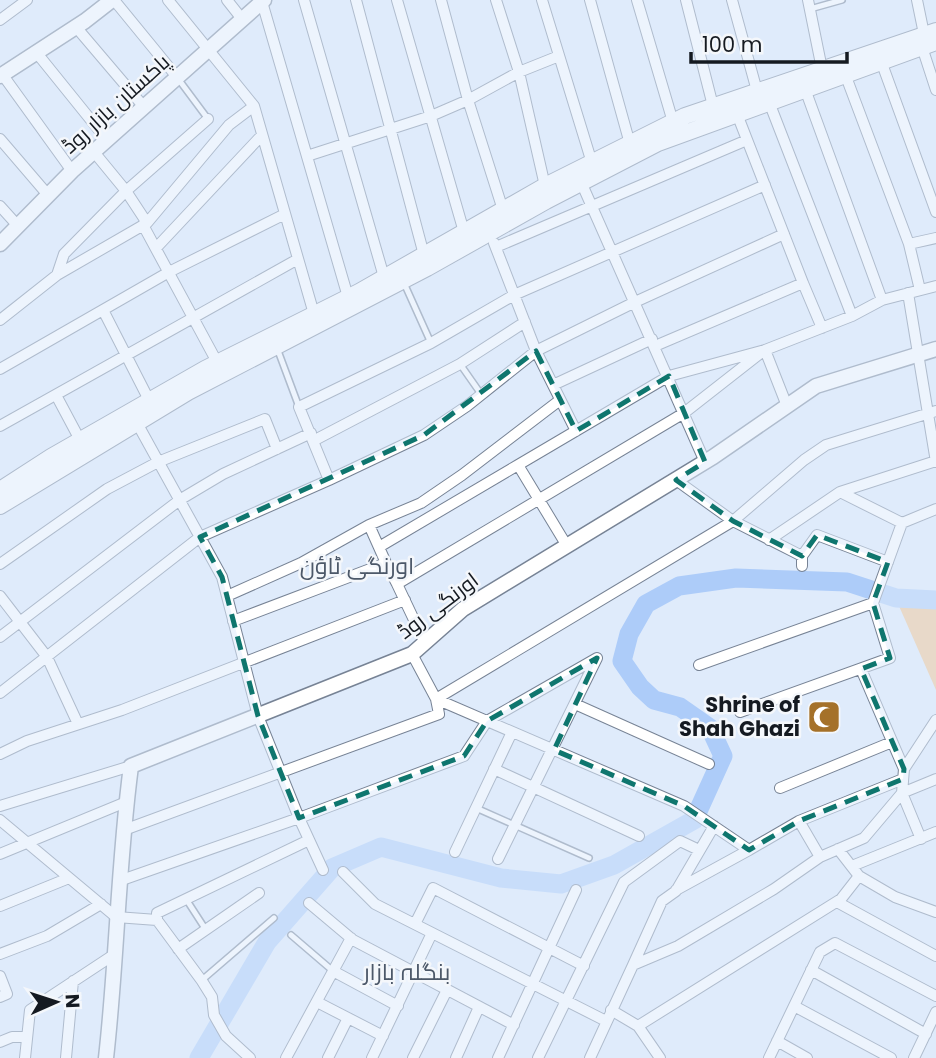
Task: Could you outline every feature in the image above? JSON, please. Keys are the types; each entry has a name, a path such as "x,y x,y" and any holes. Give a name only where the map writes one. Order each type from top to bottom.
{"main road":[{"path":"0,490 80,440 217,362 348,297 545,187 673,122 713,106 805,89 881,61 930,38"},
{"path":"0,506 188,392 403,281 493,240 581,182 657,143 737,114 763,96 822,69 930,38"}],"street":[{"path":"0,20 27,0"},
{"path":"168,0 254,106 314,314"},
{"path":"227,0 242,19"},
{"path":"304,0 384,277"},
{"path":"356,0 424,255"},
{"path":"397,0 464,232"},
{"path":"442,0 468,100 503,211"},
{"path":"496,0 519,72 545,187"},
{"path":"542,0 592,163"},
{"path":"590,0 630,144"},
{"path":"637,0 673,122"},
{"path":"686,0 713,106"},
{"path":"732,0 763,96 852,316"},
{"path":"917,0 930,38 936,90"},
{"path":"72,171 1,75 76,27 110,1 177,77"},
{"path":"263,1 348,297"},
{"name":"پاکستان بازار روڈ","path":"0,244 72,171 263,1"},
{"path":"809,4 822,69"},
{"path":"76,27 144,107"},
{"path":"36,52 107,140"},
{"path":"307,156 431,116 468,100 519,72 559,56"},
{"path":"881,61 936,212"},
{"path":"845,74 909,244 920,290"},
{"path":"805,89 882,300"},
{"path":"0,320 57,275 145,224 229,125 254,106"},
{"path":"737,114 822,327"},
{"path":"57,275 64,254 126,191 208,119"},
{"path":"156,248 262,135"},
{"path":"0,139 48,195"},
{"path":"576,431 536,351 493,240 592,206 747,139"},
{"path":"93,152 126,191 217,362"},
{"path":"581,182 705,462"},
{"path":"329,480 299,407 431,343 514,295 765,185"},
{"path":"0,206 18,226"},
{"path":"0,369 169,272 285,214"},
{"path":"0,693 200,537 424,435 536,351 784,234"},
{"path":"909,244 936,238"},
{"path":"0,426 298,259"},
{"path":"553,385 803,283"},
{"path":"379,547 669,376 765,350 852,316 882,300 936,286"},
{"path":"769,540 840,492 936,461 932,412 908,293"},
{"path":"103,310 149,400"},
{"path":"0,637 181,499 223,474 277,449 312,437 460,364 525,322"},
{"name":"اورنگی روڈ","path":"131,766 412,654 463,609 705,462 816,386 936,349"},
{"path":"765,350 787,405"},
{"path":"397,584 684,413 765,350"},
{"path":"56,395 80,440"},
{"path":"227,596 301,563 369,525 421,503 463,475 560,400"},
{"path":"436,699 733,521 804,460 826,445 932,412"},
{"path":"0,564 107,489 158,462 265,419 277,449"},
{"path":"137,423 222,577 258,716 323,870"},
{"path":"518,465 567,546"},
{"path":"676,480 733,521 802,561 817,535 888,562"},
{"path":"840,492 902,523"},
{"path":"740,712 890,658 873,602 902,523 936,509"},
{"path":"369,525 425,643"},
{"path":"233,621 386,563"},
{"path":"0,596 47,657 78,724"},
{"path":"0,754 27,741 122,710 405,600"},
{"path":"699,665 873,602"},
{"path":"124,830 439,714 436,699 412,654"},
{"path":"119,881 464,756 487,721 597,658 498,859"},
{"path":"860,669 904,774"},
{"path":"436,699 684,806 749,850"},
{"path":"575,705 709,764"},
{"path":"921,839 902,793 904,774 936,720"},
{"path":"455,852 512,732"},
{"path":"780,788 892,742"},
{"path":"0,806 131,766 119,881 113,1001 106,1058"},
{"path":"494,769 639,836"},
{"path":"590,1058 662,901 799,821 904,774"},
{"path":"633,965 678,946 774,889 820,857 864,838 902,793 936,779"},
{"path":"0,853 126,802"},
{"path":"0,820 116,917 157,920"},
{"path":"799,821 820,857"},
{"path":"676,891 713,826"},
{"path":"852,866 936,832"},
{"path":"250,1058 226,1036 217,1021 212,997 157,920 158,913 309,840"},
{"path":"538,1058 624,882 680,841 699,850"},
{"path":"838,849 859,876 895,897 936,912"},
{"path":"343,872 375,904 606,1021"},
{"path":"638,1026 837,902 859,876"},
{"path":"0,906 69,878"},
{"path":"415,924 433,888 584,966"},
{"path":"498,1058 576,890"},
{"path":"178,949 259,893"},
{"path":"837,902 936,956"},
{"path":"309,903 351,938 514,1025"},
{"path":"0,954 47,936 101,904"},
{"path":"372,1058 432,933"},
{"path":"286,1058 351,938"},
{"path":"769,1058 820,952 835,943 936,996"},
{"path":"25,1058 30,1010 115,954"},
{"path":"811,970 926,1034"},
{"path":"333,971 398,1006"},
{"path":"0,976 7,994 0,997"},
{"path":"66,1058 73,981"},
{"path":"413,1058 447,990"},
{"path":"317,1002 383,1036"},
{"path":"794,1006 891,1058"},
{"path":"456,1058 479,1007"},
{"path":"611,1010 638,1026 660,1058"},
{"path":"914,1058 936,1012"},
{"path":"328,1058 348,1018"},
{"path":"0,1042 12,1037 27,1037"},
{"path":"777,1041 807,1058"}],"lane":[{"path":"809,4 842,0"},
{"path":"177,77 208,119"},
{"path":"403,281 431,343"},
{"path":"276,346 299,407"},
{"path":"460,364 481,394"},
{"path":"476,808 589,858"},
{"path":"186,899 206,930"},
{"path":"202,981 274,918"},
{"path":"291,935 333,971"}],"highlighted area":[{"path":"536,351 576,431 669,376 705,462 676,480 733,521 802,556 817,535 888,562 873,603 890,658 861,669 904,769 903,779 799,821 749,850 684,806 554,750 597,658 487,721 464,756 299,818 258,716 222,577 200,537 424,435"}],"shaded area":[{"path":"899,606 936,608 936,690"}],"waterway":[{"path":"199,1058 267,942 332,868 381,847 501,878 561,884 614,865 694,820 723,756 710,728 680,707 654,700 640,687 622,661 629,634 646,604 679,586 736,578 847,582 896,598 936,600"}],"place":[{"name":"Shrine of Shah Ghazi","path":"824,717"}],"district":[{"name":"اورنگی ٹاؤن","path":"357,566"},
{"name":"بنگلہ بازار","path":"407,972"}]}
